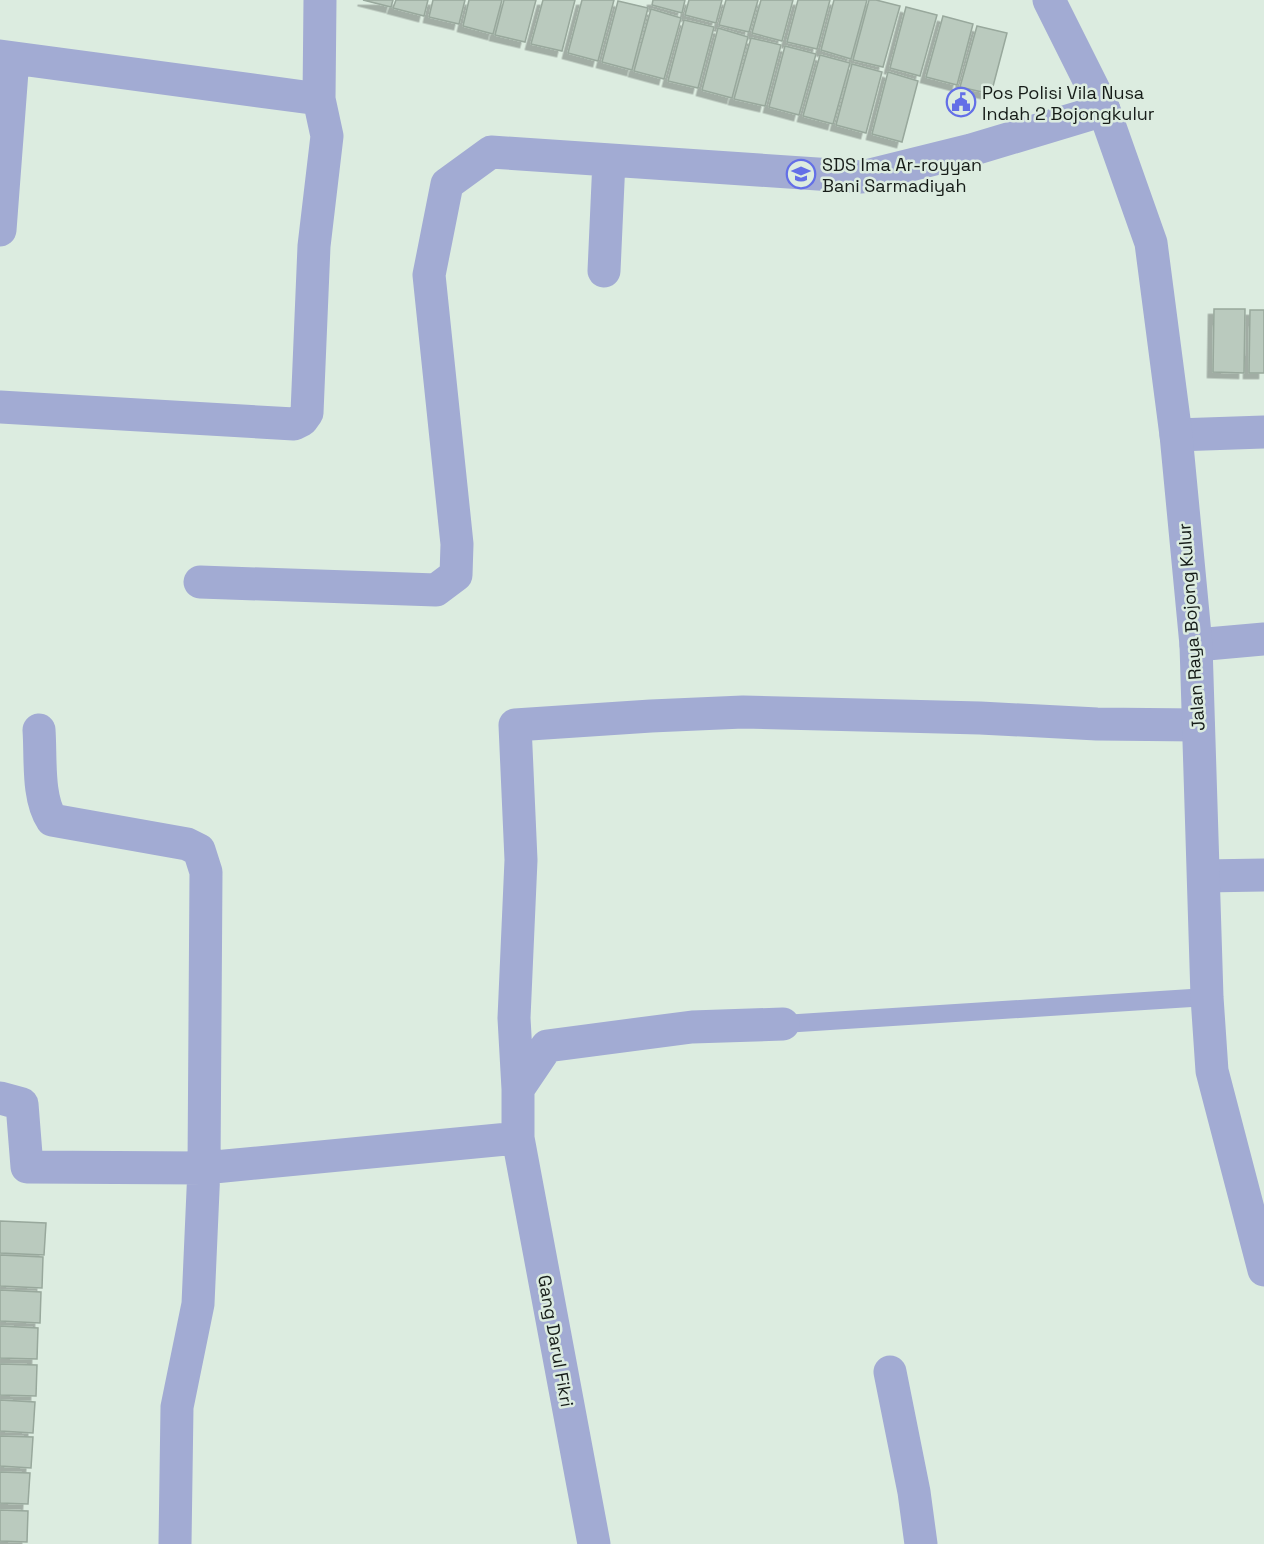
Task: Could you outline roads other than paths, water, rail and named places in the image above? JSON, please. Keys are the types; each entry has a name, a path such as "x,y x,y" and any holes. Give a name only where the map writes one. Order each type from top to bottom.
{"street":[{"path":"0,407 294,424 302,420 307,413 309,402 314,246 327,136 319,99 320,0"},
{"name":"Jalan Raya Bojong Kulur","path":"1049,0 1104,110 1151,243 1176,435 1196,645 1207,998 1212,1071 1263,1261"},
{"path":"0,230 7,57 319,99"},
{"path":"200,582 436,590 456,575 457,544 429,275 447,184 491,152 862,177 971,150 1104,110"},
{"path":"604,271 609,160"},
{"path":"1176,435 1264,432"},
{"path":"1196,645 1264,639"},
{"name":"Gang Darul Fikri","path":"594,1544 518,1138 514,1018 521,860 515,725 743,712 980,718 1096,724 1198,725"},
{"path":"39,730 43,798 52,820 187,844 199,850 206,872 204,1168 198,1304 177,1407 173,1526 175,1544"},
{"path":"1204,876 1264,875"},
{"path":"518,1089 547,1046 692,1027 783,1024"},
{"path":"0,1098 22,1104 27,1167 204,1168 518,1138"},
{"path":"890,1372 914,1492 921,1544"}],"lane":[{"path":"783,1024 1207,998"}],"place":[{"name":"Pos Polisi Vila Nusa Indah 2 Bojongkulur","path":"961,102"},
{"name":"SDS Ima Ar-royyan Bani Sarmadiyah","path":"801,174"}]}
